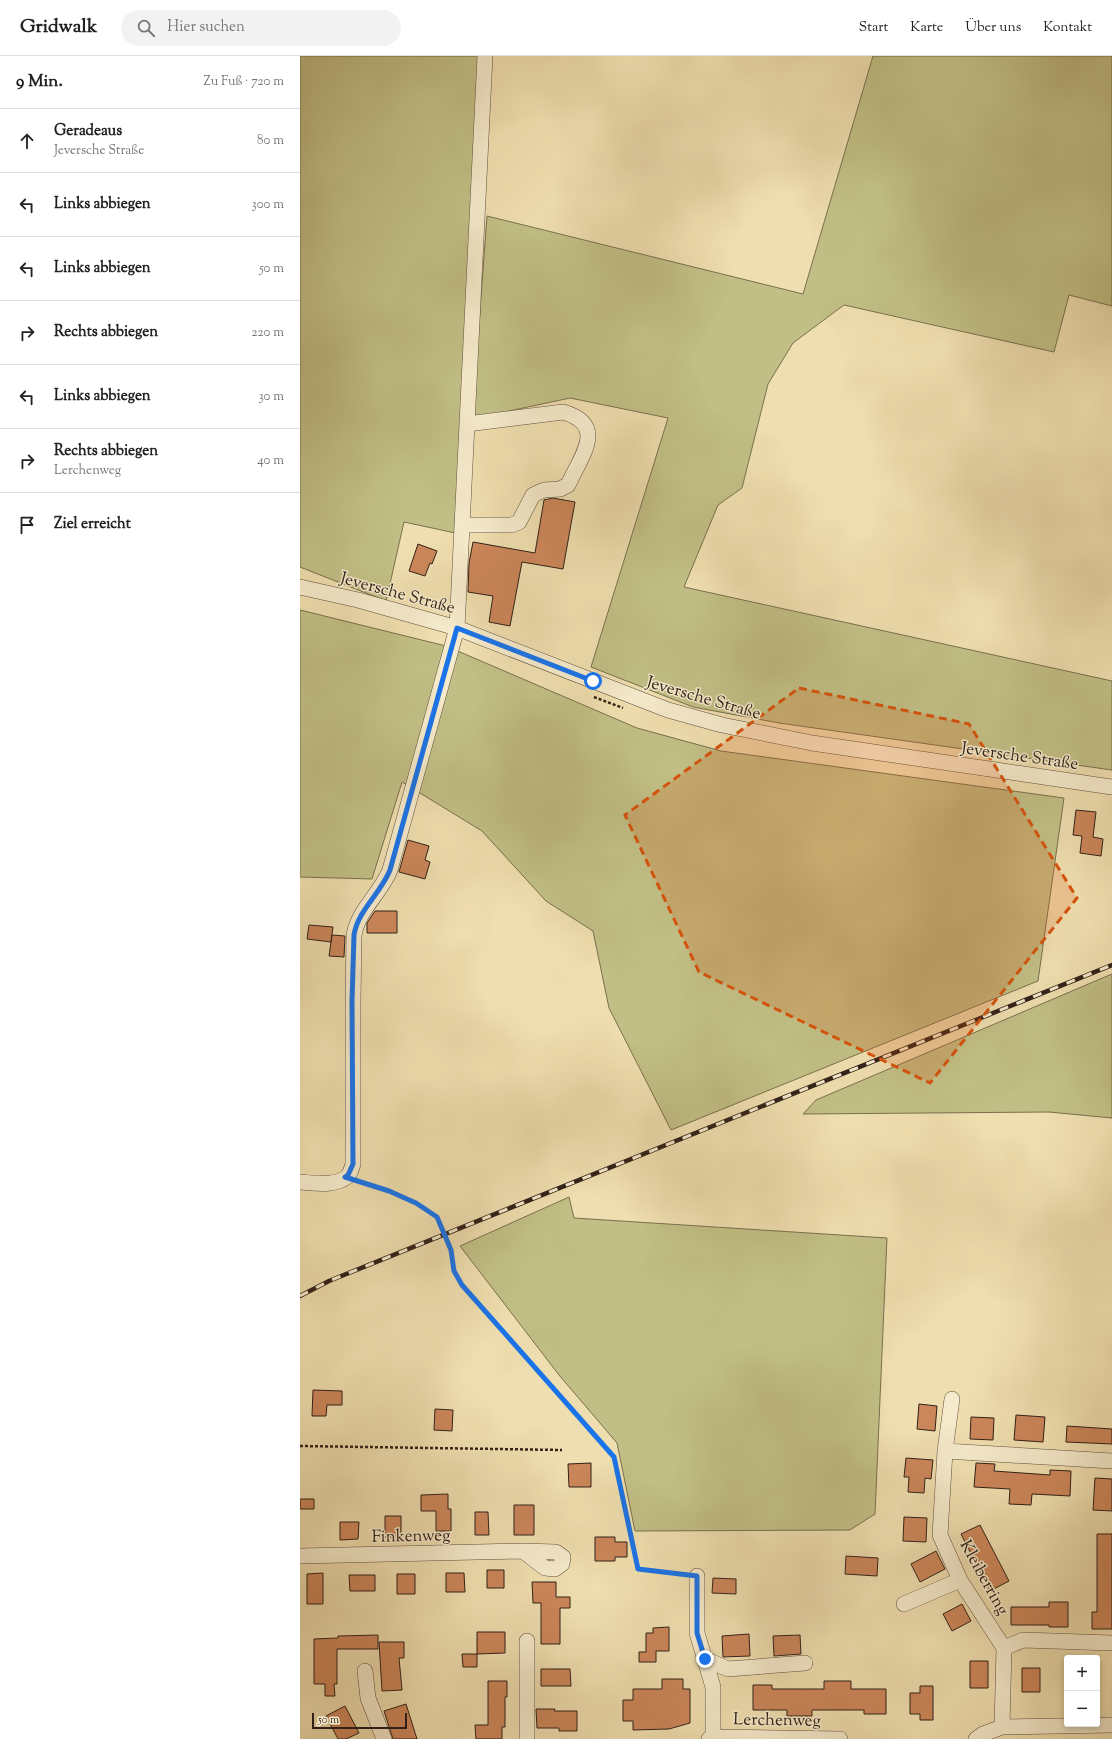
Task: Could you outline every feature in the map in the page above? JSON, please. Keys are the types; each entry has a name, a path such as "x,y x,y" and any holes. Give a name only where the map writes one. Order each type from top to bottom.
{"street":[{"path":"300,1182 326,1184 348,1175 353,1164 352,1001 354,935 356,924 385,882 390,870 457,628 485,56"},
{"path":"462,525 512,525 519,522 533,495 544,490 560,489 568,485 588,440 587,427 582,421 575,416 563,412 467,424"},
{"name":"Jeversche Straße","path":"300,587 365,601 457,628 668,710 722,725 812,743 1112,788"},
{"name":"Kleiberring","path":"952,1400 945,1451 940,1535 960,1580 1004,1648"},
{"path":"945,1451 1112,1461"},
{"name":"Finkenweg","path":"300,1556 523,1551"},
{"name":"Lerchenweg","path":"697,1576 697,1633 713,1687 711,1738 840,1739"},
{"path":"904,1604 960,1580"},
{"path":"1002,1728 1004,1648 1023,1640 1112,1643"},
{"path":"527,1641 527,1739"},
{"path":"705,1659 728,1669 805,1663"},
{"path":"365,1671 368,1698 384,1739"},
{"path":"976,1739 984,1734 1002,1728 1112,1725"}],"path":[{"path":"345,1177 389,1191 416,1203 437,1217 451,1250 454,1271 462,1285 614,1457 638,1569 697,1576"},
{"path":"300,1446 562,1450"}],"highlighted area":[{"path":"799,688 969,724 1077,898 930,1083 699,972 625,815"}],"shaded area":[{"path":"300,56 481,56 460,534 404,522 386,601 300,567"},
{"path":"873,56 1112,56 1112,306 1069,295 1054,352 844,305 793,343 768,384 742,488 718,505 684,587 1112,681 1112,770 779,723 693,707 591,667 668,418 570,398 472,419 487,216 803,294"},
{"path":"300,610 446,646 637,728 721,751 1064,798 1038,981 671,1130 609,1008 593,931 546,901 482,831 402,782 372,879 300,877"},
{"path":"1112,974 1112,1118 1049,1112 803,1114 816,1100"},
{"path":"569,1197 574,1218 887,1238 875,1514 850,1530 635,1531 617,1443 559,1375 460,1246"}],"building":[{"path":"553,498 575,502 563,569 522,562 510,626 489,622 493,596 468,592 469,563 473,542 535,553 544,500"},
{"path":"418,544 437,551 425,576 409,571"},
{"path":"1076,810 1096,812 1093,837 1103,839 1101,856 1080,853 1082,836 1073,835"},
{"path":"408,840 429,846 425,860 430,862 425,879 399,872"},
{"path":"375,911 397,911 397,933 367,933 367,923"},
{"path":"309,925 333,927 331,942 307,939"},
{"path":"332,935 345,936 344,957 329,956"},
{"path":"313,1390 342,1391 342,1405 327,1405 326,1416 312,1416"},
{"path":"919,1404 937,1406 935,1431 917,1429"},
{"path":"435,1409 453,1410 452,1431 434,1430"},
{"path":"1016,1415 1045,1417 1043,1442 1014,1440"},
{"path":"971,1417 994,1418 993,1440 970,1439"},
{"path":"1067,1426 1112,1429 1112,1444 1066,1442"},
{"path":"906,1458 933,1460 931,1479 925,1478 924,1493 908,1492 909,1477 904,1477"},
{"path":"591,1463 591,1487 569,1487 568,1464"},
{"path":"976,1463 995,1464 994,1471 1050,1475 1050,1470 1071,1471 1070,1496 1032,1494 1031,1505 1009,1504 1010,1489 974,1487"},
{"path":"1095,1478 1112,1479 1112,1511 1093,1510"},
{"path":"448,1494 448,1509 451,1509 451,1531 436,1531 436,1511 421,1511 421,1495"},
{"path":"300,1499 314,1499 314,1509 300,1509"},
{"path":"514,1505 534,1505 534,1535 514,1535"},
{"path":"475,1512 488,1512 489,1535 475,1535"},
{"path":"385,1516 401,1516 401,1537 385,1537"},
{"path":"904,1517 927,1518 926,1542 903,1541"},
{"path":"340,1522 359,1522 358,1539 340,1540"},
{"path":"980,1525 1009,1581 990,1591 961,1534"},
{"path":"1097,1534 1112,1534 1112,1629 1092,1629 1092,1612 1097,1612"},
{"path":"595,1537 615,1537 615,1542 627,1542 627,1557 615,1557 615,1561 595,1561"},
{"path":"936,1551 945,1569 920,1582 911,1564"},
{"path":"846,1556 878,1558 877,1576 845,1574"},
{"path":"487,1570 504,1570 504,1588 487,1588"},
{"path":"323,1573 323,1604 307,1604 307,1574"},
{"path":"446,1573 464,1573 465,1592 446,1592"},
{"path":"397,1574 415,1574 415,1594 397,1594"},
{"path":"349,1575 375,1575 375,1591 350,1591"},
{"path":"713,1578 736,1579 736,1594 712,1593"},
{"path":"532,1582 556,1582 556,1597 570,1597 570,1608 560,1608 560,1644 541,1644 541,1603 533,1603"},
{"path":"1049,1602 1068,1602 1068,1627 1049,1627 1049,1625 1011,1625 1011,1607 1049,1607"},
{"path":"962,1604 971,1621 952,1631 943,1614"},
{"path":"669,1627 669,1651 656,1651 656,1662 639,1662 639,1652 646,1652 646,1633 653,1633 653,1628"},
{"path":"477,1632 505,1632 505,1653 477,1654"},
{"path":"749,1634 750,1656 723,1657 722,1636"},
{"path":"378,1635 378,1649 337,1649 337,1684 334,1684 335,1696 325,1696 325,1684 314,1684 314,1639 338,1638 338,1636"},
{"path":"800,1635 801,1654 774,1656 773,1636"},
{"path":"379,1642 404,1642 404,1658 399,1658 402,1690 382,1691"},
{"path":"462,1654 477,1654 477,1667 463,1667"},
{"path":"970,1661 988,1661 988,1688 970,1688"},
{"path":"1022,1668 1040,1668 1040,1692 1022,1692"},
{"path":"541,1669 570,1669 571,1686 541,1686"},
{"path":"662,1679 683,1679 683,1689 690,1689 690,1723 669,1729 633,1730 633,1721 623,1721 623,1700 633,1700 633,1689 662,1689"},
{"path":"488,1681 507,1681 507,1697 505,1697 505,1727 502,1727 502,1739 476,1739 475,1725 488,1725"},
{"path":"824,1681 851,1681 851,1689 886,1689 886,1714 864,1714 864,1710 812,1710 812,1716 787,1716 787,1710 753,1710 753,1685 772,1685 772,1689 824,1689"},
{"path":"920,1686 933,1686 933,1720 920,1720 920,1714 910,1714 910,1693 920,1693"},
{"path":"406,1704 417,1739 393,1739 384,1711"},
{"path":"345,1706 359,1733 346,1739 338,1739 326,1716"},
{"path":"536,1709 577,1711 577,1731 559,1731 559,1728 537,1728"}],"railway":[{"path":"300,1296 329,1281 1112,965"}],"route":[{"path":"593,681 457,628 390,870 385,882 356,924 354,935 352,1001 353,1164 348,1175 345,1177 389,1191 416,1203 437,1217 451,1250 454,1271 462,1285 614,1457 638,1569 697,1576 697,1633 705,1659"}]}
